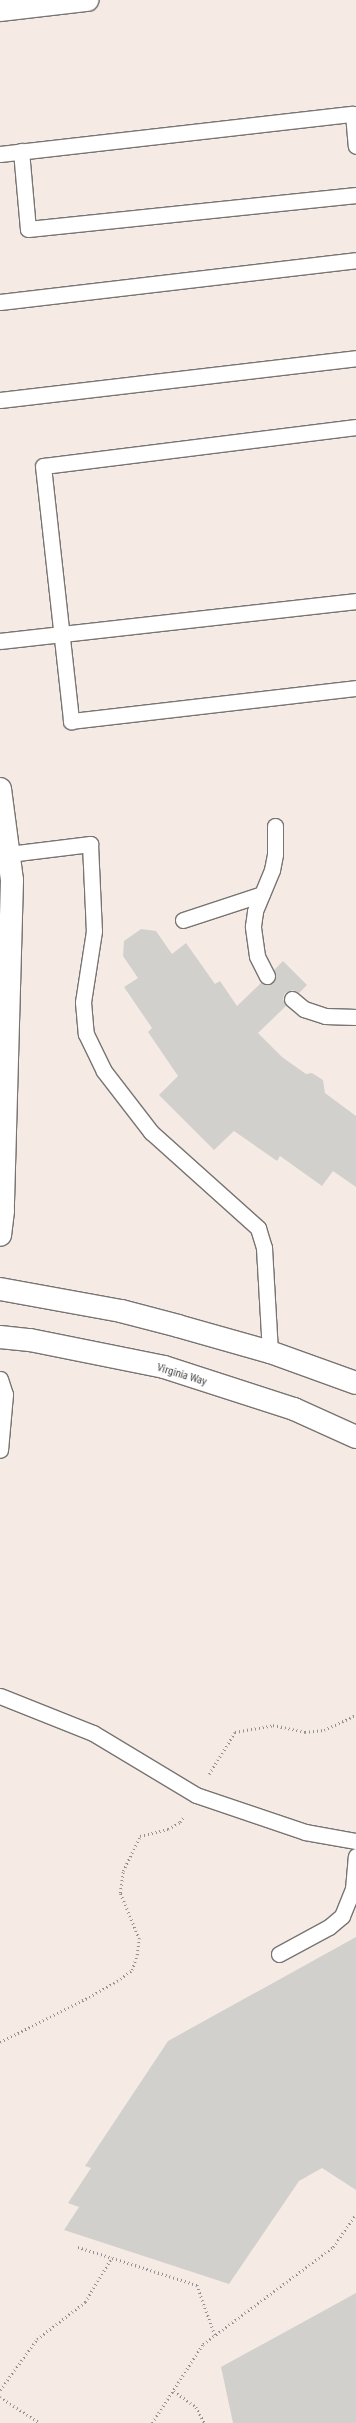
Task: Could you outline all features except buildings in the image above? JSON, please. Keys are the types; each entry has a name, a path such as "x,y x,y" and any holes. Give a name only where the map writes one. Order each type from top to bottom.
{"street":[{"path":"0,10 87,0"},
{"path":"0,789 3,832 9,854 6,881 3,1211 0,1235"},
{"path":"0,1289 121,1311 270,1352 356,1383"},
{"name":"Virginia Way","path":"0,1337 30,1340 164,1368 294,1409 356,1437"}],"lane":[{"path":"0,154 353,114 356,146"},
{"path":"21,151 28,229 356,195"},
{"path":"0,302 356,260"},
{"path":"0,400 356,358"},
{"path":"356,427 43,466 71,721 356,688"},
{"path":"0,641 356,601"},
{"path":"267,976 254,942 255,910 262,894 275,854 275,826"},
{"path":"9,854 90,844 94,931 82,1017 93,1050 121,1095 151,1132 248,1217 258,1228 262,1237 270,1352"},
{"path":"183,920 262,894"},
{"path":"292,999 304,1009 324,1016 356,1017"},
{"path":"0,1379 5,1394 0,1450"},
{"path":"0,1696 93,1733 196,1795 304,1832 356,1842"},
{"path":"279,1954 329,1927 342,1916 353,1889 356,1856"}],"path":[{"path":"0,2042 95,1994 132,1970 137,1955 139,1939 120,1893 123,1871 140,1836 168,1829 180,1822 235,1732 273,1725 305,1732 324,1730 356,1714"},
{"path":"152,2423 203,2344 333,2247 356,2214"},
{"path":"78,2247 197,2285 215,2335"},
{"path":"0,2390 37,2339 85,2302 112,2257"},
{"path":"174,2390 196,2407 205,2423"},
{"path":"0,2397 40,2423"}],"shaded area":[{"path":"0,0 356,0 356,2423 0,2423"}]}
